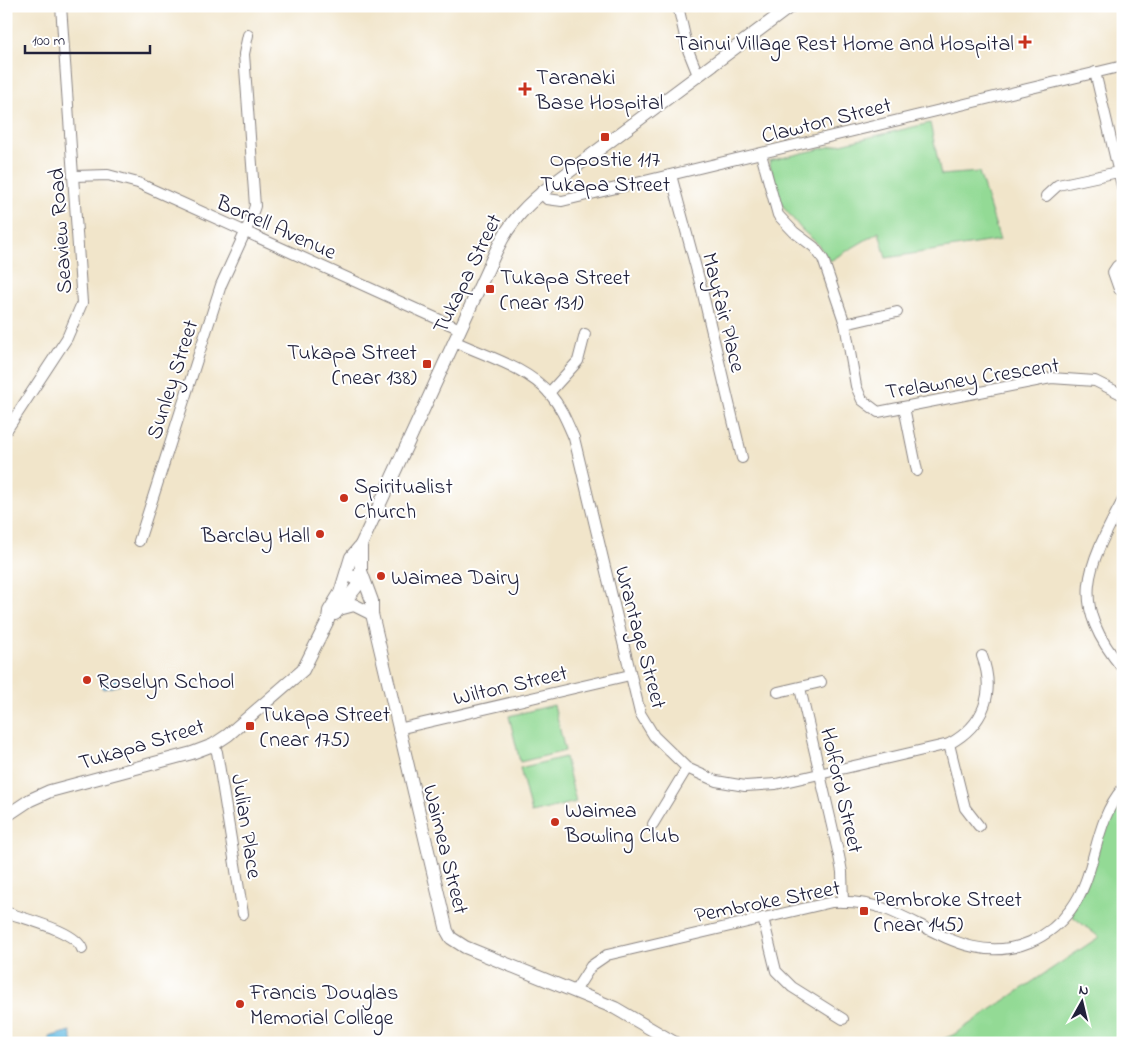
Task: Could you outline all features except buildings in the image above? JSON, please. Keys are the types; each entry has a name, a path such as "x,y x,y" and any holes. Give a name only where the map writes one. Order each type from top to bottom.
{"main road":[{"name":"Tukapa Street","path":"328,620 340,609 354,583 351,557 361,546 504,233 522,209 541,192 791,6"},
{"path":"354,583 361,546"},
{"name":"Tukapa Street","path":"6,816 30,800 50,791 192,753 213,745 228,735 303,670 328,620 329,611 354,583"},
{"name":"Waimea Street","path":"354,583 372,614 442,916 451,938 465,947 574,991 636,1019 675,1043"},
{"path":"340,609 354,605 372,614"}],"street":[{"name":"Seaview Road","path":"6,431 68,338 82,303 61,6"},
{"path":"678,6 691,60 698,75"},
{"name":"Sunley Street","path":"139,541 221,285 252,217 255,197 244,54 248,35"},
{"name":"Clawton Street","path":"541,192 547,199 557,202 1123,66"},
{"path":"1095,72 1123,190"},
{"name":"Trelawney Crescent","path":"761,154 778,215 794,232 814,247 823,259 845,324 856,386 862,400 878,412 1051,378 1095,381 1123,395"},
{"path":"1046,196 1058,185 1118,172"},
{"name":"Mayfair Place","path":"671,175 702,290 742,458"},
{"name":"Borrell Avenue","path":"74,176 119,176 460,329"},
{"path":"1123,266 1117,266 1113,272 1119,289 1123,288"},
{"path":"845,324 897,312"},
{"path":"549,393 578,362 585,334"},
{"name":"Wrantage Street","path":"454,341 528,375 549,393 564,414 574,438 640,713 662,746 687,768 716,781 745,786 776,784 949,744 973,726 984,707 989,684 982,656"},
{"path":"904,407 917,471"},
{"path":"1123,500 1096,551 1087,590 1090,610 1098,633 1108,652 1123,669"},
{"name":"Wilton Street","path":"398,729 630,675"},
{"path":"778,692 821,682"},
{"name":"Holford Street","path":"800,688 842,872 842,902"},
{"path":"949,744 966,808 979,826"},
{"name":"Julian Place","path":"213,745 217,752 243,914"},
{"path":"654,824 687,768"},
{"name":"Pembroke Street","path":"574,991 591,966 607,955 763,918 842,902 871,905 887,910 966,947 993,950 1023,945 1050,930 1072,908 1081,892 1104,816 1123,788"},
{"path":"6,912 68,935 77,940 82,949"},
{"path":"763,918 776,971 792,988 843,1019"}],"green space":[{"path":"930,123 941,175 979,172 1000,240 886,258 879,232 830,261 817,243 802,230 784,208 779,199 769,161"},
{"path":"554,705 565,751 520,762 509,716"},
{"path":"565,757 576,802 531,813 520,768"},
{"path":"1123,795 1123,1043 933,1043 953,1035 1099,937 1071,915 1108,818"}],"water":[{"path":"118,679 120,685 103,689 102,683"},
{"path":"70,1031 73,1043 50,1043 49,1037"}],"place":[{"name":"Tainui Village Rest Home and Hospital","path":"1025,42"},
{"name":"Taranaki Base Hospital","path":"525,89"},
{"name":"Oppostie 117 Tukapa Street","path":"605,137"},
{"name":"Tukapa Street (near 131)","path":"490,289"},
{"name":"Tukapa Street (near 138)","path":"427,364"},
{"name":"Spiritualist Church","path":"344,498"},
{"name":"Barclay Hall","path":"320,534"},
{"name":"Waimea Dairy","path":"381,576"},
{"name":"Roselyn School","path":"87,680"},
{"name":"Tukapa Street (near 175)","path":"250,726"},
{"name":"Waimea Bowling Club","path":"555,822"},
{"name":"Pembroke Street (near 145)","path":"864,911"},
{"name":"Francis Douglas Memorial College","path":"240,1004"}]}
